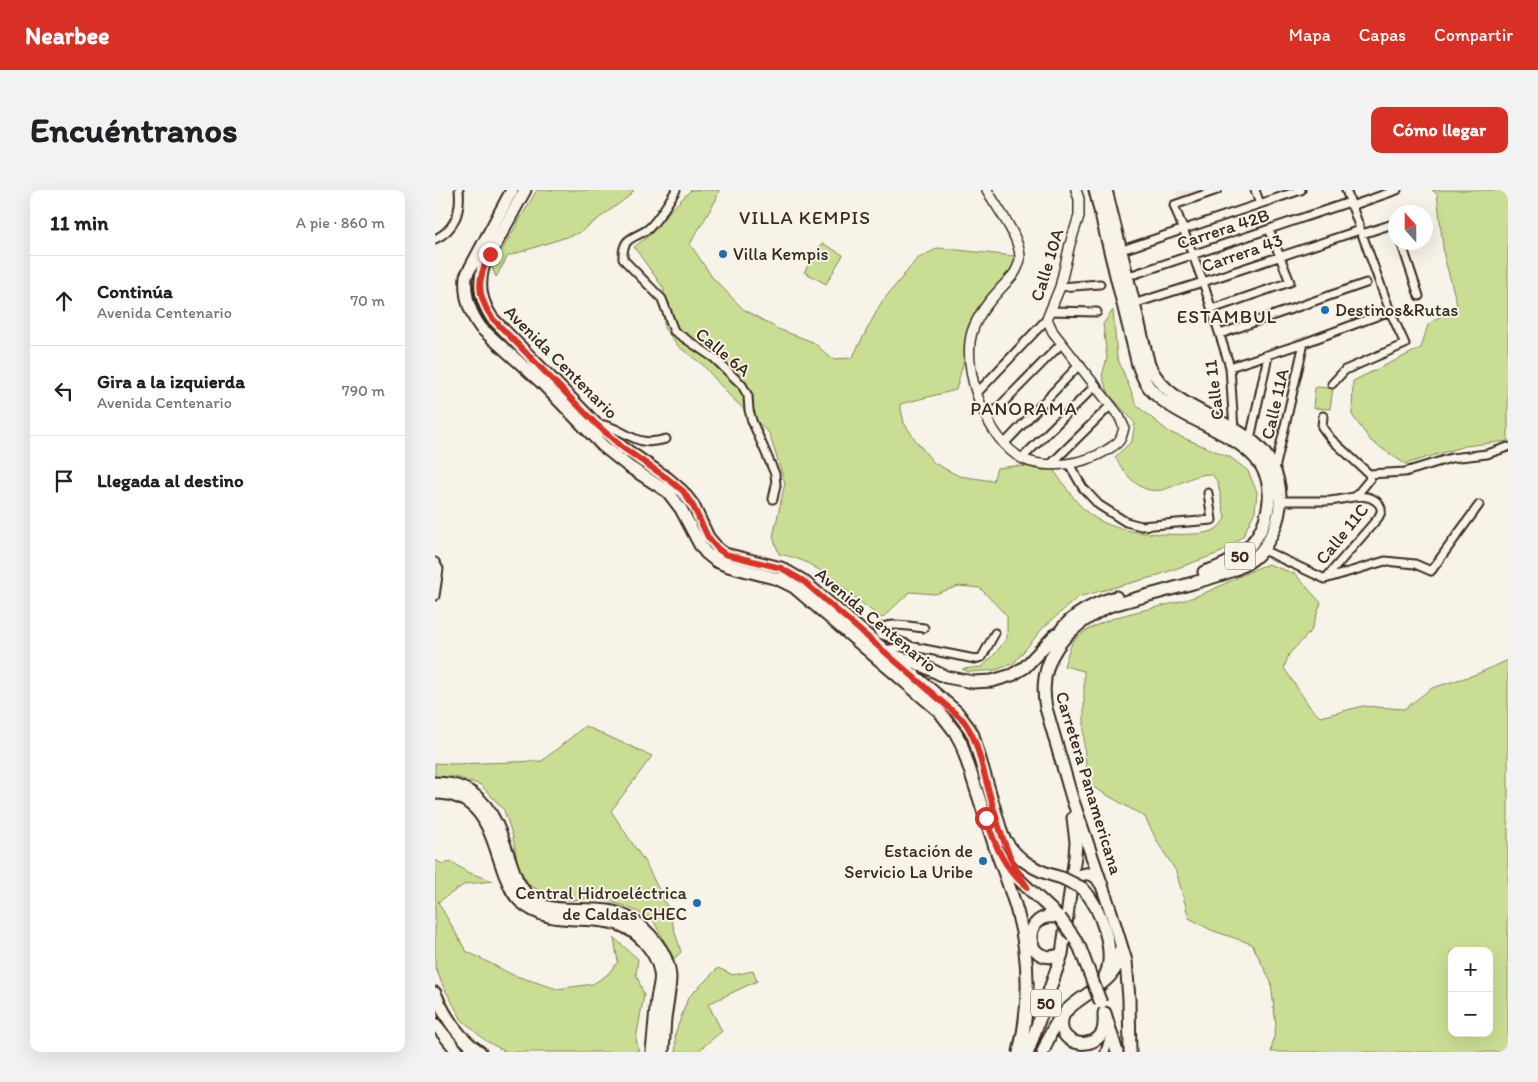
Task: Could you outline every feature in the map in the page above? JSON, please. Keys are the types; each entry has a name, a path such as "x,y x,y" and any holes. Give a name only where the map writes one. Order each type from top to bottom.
{"main road":[{"name":"Avenida Centenario","path":"512,190 467,276 465,285 468,305 475,320 481,328 542,383 603,446 668,492 681,509 700,544 716,561 778,579 793,587 939,711 955,732 961,744 995,847 1012,873 1060,918 1080,948 1110,1027 1114,1052"},
{"name":"Avenida Centenario","path":"525,190 483,267 480,283 481,298 492,318 596,424 622,447 683,491 693,506 708,537 718,549 725,554 781,568 791,573 811,587 957,712 969,728 977,747 1008,855 1027,887"},
{"name":"Carretera Panamericana","path":"1072,884 1076,842 1073,817 1039,711 1037,684 1044,660 1063,627 1081,612 1100,602 1226,564 1241,555 1257,538 1262,529 1268,509 1269,496 1263,470 1248,450 1166,402 1153,392 1144,381 1138,365 1095,190"},
{"name":"Carretera Panamericana","path":"1106,190 1149,365 1158,381 1178,399 1250,439 1269,458 1280,487 1281,500 1274,527 1263,550 1252,560 1224,573 1109,606 1093,614 1066,635 1057,647 1044,677 1044,702 1072,798 1118,934"},
{"path":"887,653 913,661 946,677 973,682 993,681 1012,676 1025,667 1063,627"},
{"path":"435,783 452,785 469,792 490,811 500,830 517,880 521,888 532,900 556,910 598,910 619,914 637,923 652,937 663,952 670,976 663,1052"},
{"path":"435,793 457,797 471,805 484,818 510,888 518,900 539,913 553,918 597,919 614,922 631,930 645,942 655,957 661,980 653,1052"},
{"path":"1001,833 1011,850 1025,864 1072,884 1092,899 1110,951 1109,966 1100,984"},
{"path":"995,847 1017,908 1025,950 1026,1011 1019,1052"},
{"path":"1072,884 1079,875 1086,873 1093,874 1101,884"},
{"name":"50","path":"1028,1052 1062,954 1072,884"},
{"path":"1060,918 1050,917 1040,920 1033,927 1030,937 1033,947 1040,955 1050,958 1062,954"},
{"path":"1118,934 1126,961 1130,1052"},
{"name":"50","path":"1043,1052 1054,1026 1066,1010 1108,979 1118,964 1120,954 1118,934"},
{"path":"435,993 453,1027 462,1038 480,1052"},
{"path":"1066,1010 1061,1022 1063,1035 1072,1044 1079,1046 1091,1044 1101,1036 1103,1030 1103,1008"},
{"path":"435,1024 457,1052"}],"street":[{"path":"435,239 450,229 457,218 459,190"},
{"name":"Calle 6A","path":"676,190 649,228 632,236 626,243 623,250 623,259 662,299 674,331 714,358 742,385 748,396 752,422 775,474 776,485 773,499"},
{"path":"987,190 1014,236 1020,260 1014,274 982,310 972,334 969,363 977,393 987,419 1004,444 1023,458 1051,464 1069,464 1083,488 1099,505 1126,522 1141,526 1212,520 1209,493"},
{"name":"Calle 10A","path":"1069,464 1097,456 1118,442 1124,427 1111,405 1053,332 1048,315 1060,287 1079,216 1079,199 1076,190"},
{"name":"Calle 11","path":"1217,190 1174,205 1203,282 1230,367 1234,430"},
{"path":"1255,190 1260,204"},
{"path":"1128,248 1301,190"},
{"path":"1332,384 1345,370 1405,344 1390,311 1346,190"},
{"name":"Carrera 42B","path":"1135,274 1269,229 1397,190"},
{"name":"Carrera 43","path":"1133,304 1280,256 1388,226"},
{"path":"1212,309 1290,282 1269,229"},
{"path":"1404,250 1419,296"},
{"path":"1220,334 1366,283"},
{"path":"1060,287 1100,284"},
{"path":"1230,367 1268,356 1390,311"},
{"path":"977,393 1048,315 1097,312"},
{"path":"987,419 1062,343"},
{"name":"Calle 11A","path":"1275,471 1305,343"},
{"name":"Calle 11","path":"1250,439 1268,356"},
{"path":"1004,444 1080,364"},
{"path":"1023,458 1096,385"},
{"path":"1051,464 1111,405"},
{"path":"1281,500 1330,501 1356,496 1370,479 1369,474 1331,439 1322,427 1323,416"},
{"path":"596,424 610,427 640,442 652,442 666,438"},
{"path":"1369,474 1405,472 1451,458 1487,454 1508,447"},
{"name":"Calle 11C","path":"1325,579 1382,511 1378,502 1371,498 1356,496"},
{"path":"1263,550 1325,579 1385,561 1415,564 1431,571 1479,506"},
{"path":"435,562 439,569 435,596"},
{"path":"924,628 887,625 881,627 878,631 880,634 909,646 975,659 982,657 995,633"},
{"path":"887,653 909,646"}],"shaded area":[{"path":"1175,190 1201,190 1178,198"}],"green space":[{"path":"537,190 634,190 628,197 579,233 508,256 496,277 492,267"},
{"path":"691,190 719,190 716,200 690,244 712,277 743,309 778,329 813,342 832,359 852,358 881,303 917,259 938,248 1015,256 1012,273 971,333 956,390 900,404 904,423 916,441 934,463 959,476 993,481 997,468 1015,466 1052,468 1083,508 1095,518 1117,528 1138,532 1172,534 1195,534 1212,531 1220,526 1225,518 1218,483 1212,474 1195,477 1161,490 1145,489 1125,473 1115,457 1132,441 1135,423 1109,394 1102,376 1107,358 1103,324 1113,310 1117,357 1137,406 1169,432 1230,457 1248,471 1257,492 1255,511 1243,536 1222,552 1153,577 1078,597 1043,628 1014,663 996,670 969,672 962,669 982,667 1007,638 1007,616 980,588 959,586 935,594 910,592 882,618 819,570 798,559 779,554 773,537 785,483 769,433 730,396 703,365 679,347 664,328 664,289 634,247 651,234 668,213"},
{"path":"1432,190 1508,190 1508,441 1465,446 1405,464 1371,441 1352,415 1353,381 1421,348 1428,325 1457,304 1444,256 1437,194"},
{"path":"822,243 843,255 826,284 804,272"},
{"path":"1315,387 1333,388 1330,409 1313,408"},
{"path":"1268,564 1295,574 1321,603 1311,631 1289,654 1284,668 1310,707 1320,717 1363,706 1404,709 1432,688 1477,674 1508,660 1508,1052 1271,1052 1276,1026 1271,982 1252,944 1211,930 1189,918 1176,871 1158,843 1145,817 1088,784 1084,744 1084,671 1064,666 1074,640 1103,622 1179,602"},
{"path":"585,726 652,756 611,811 646,864 667,906 681,952 674,959 653,920 628,907 597,898 571,900 551,896 529,885 518,866 513,837 504,810 481,785 456,777 435,777 435,763 542,761"},
{"path":"435,860 442,864 452,862 467,872 493,881 465,884 438,902 466,951 513,975 557,989 593,984 607,975 618,962 614,938 638,959 636,974 644,995 636,1039 639,1052 506,1052 486,1041 462,1020 443,986 435,966"},
{"path":"718,968 733,975 753,971 757,981 708,1004 722,1031 697,1052 676,1052 675,1034 688,998"}],"place":[{"name":"Villa Kempis","path":"723,254"},
{"name":"Destinos&Rutas","path":"1325,310"},
{"name":"Estación de Servicio La Uribe","path":"983,861"},
{"name":"Central Hidroeléctrica de Caldas CHEC","path":"697,903"}],"district":[{"name":"VILLA KEMPIS","path":"805,217"},
{"name":"ESTAMBUL","path":"1227,316"},
{"name":"PANORAMA","path":"1024,408"}],"route":[{"path":"490,254 483,267 480,289 484,306 492,318 596,424 622,447 683,491 693,506 708,537 718,549 725,554 781,568 802,580 957,712 973,735 1008,855 1027,887 1012,873 995,847 986,818"}]}
